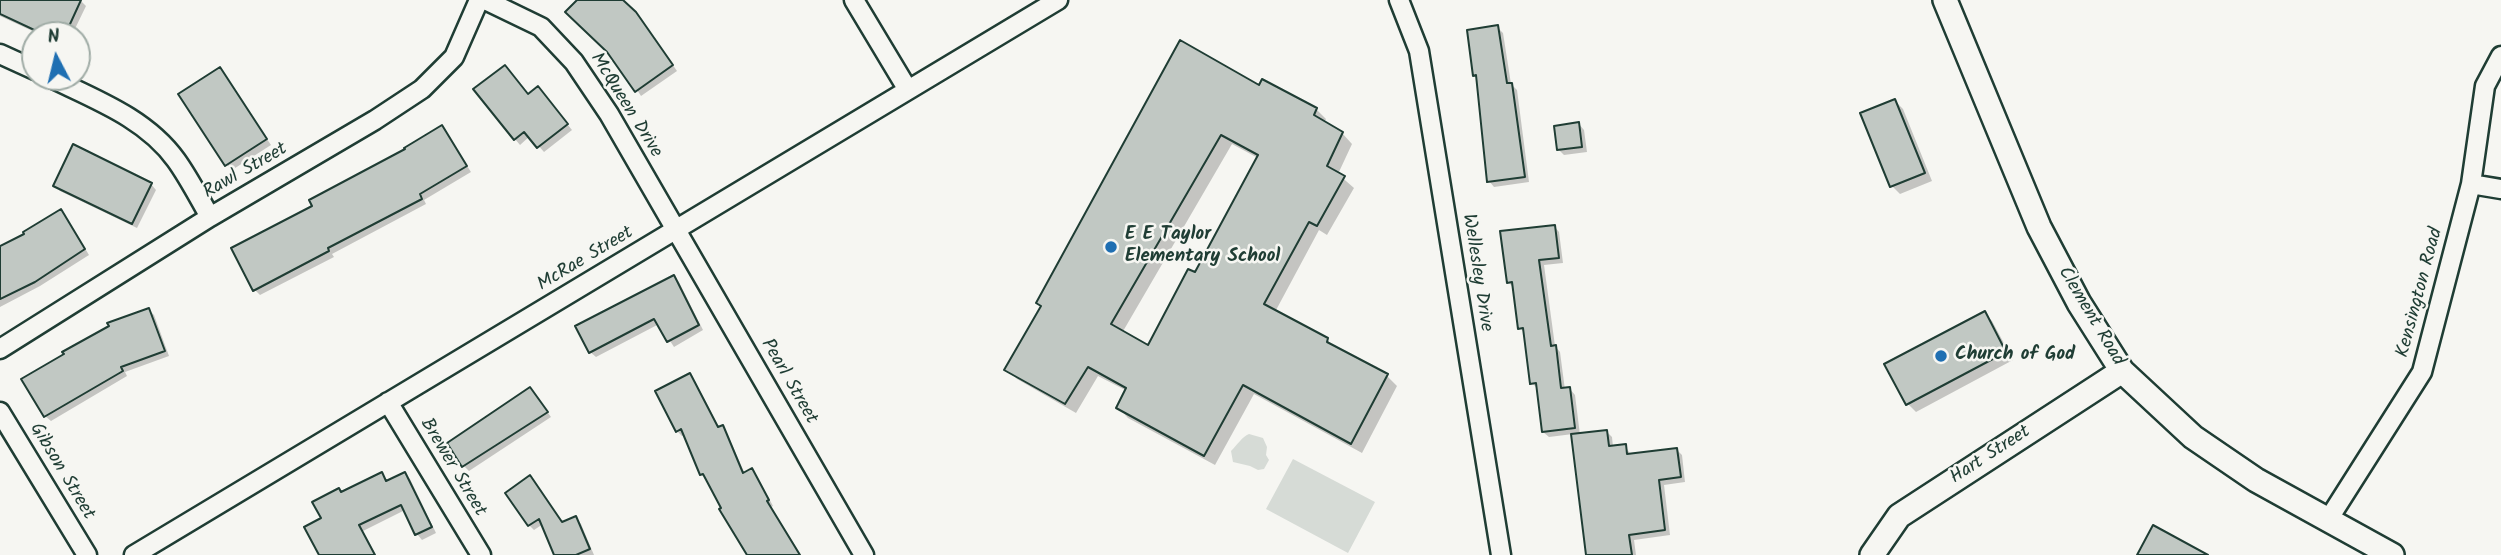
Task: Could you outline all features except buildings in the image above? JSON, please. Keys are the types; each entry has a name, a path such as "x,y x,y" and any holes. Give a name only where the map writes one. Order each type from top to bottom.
{"street":[{"name":"Rawl Street","path":"0,349 210,217 375,120 422,89 454,57 479,0"},
{"name":"McQueen Drive","path":"485,0 541,27 574,62 609,114 676,230"},
{"path":"854,0 908,90"},
{"name":"McRae Street","path":"134,555 1058,0"},
{"name":"Wellesley Drive","path":"1399,0 1419,51 1501,555"},
{"name":"Clement Road","path":"1945,0 2039,227 2079,303 2122,371 2193,438 2256,480 2392,555"},
{"path":"0,54 21,64"},
{"name":"Kensington Road","path":"2328,520 2422,372 2471,184 2485,86 2501,56"},
{"path":"78,91 145,128 175,159 210,217"},
{"path":"2471,184 2501,189"},
{"name":"Pearl Street","path":"676,230 864,555"},
{"name":"Hart Street","path":"1872,555 1899,516 2122,371"},
{"name":"Brewer Street","path":"388,402 481,555"},
{"name":"Gibson Street","path":"0,412 87,555"}],"shaded area":[{"path":"1249,434 1263,438 1267,447 1266,455 1269,460 1264,469 1258,470 1233,462 1231,451"},
{"path":"1293,459 1375,502 1348,553 1266,509"}],"place":[{"name":"E E Taylor Elementary School","path":"1111,247"},
{"name":"Church of God","path":"1941,356"}]}
